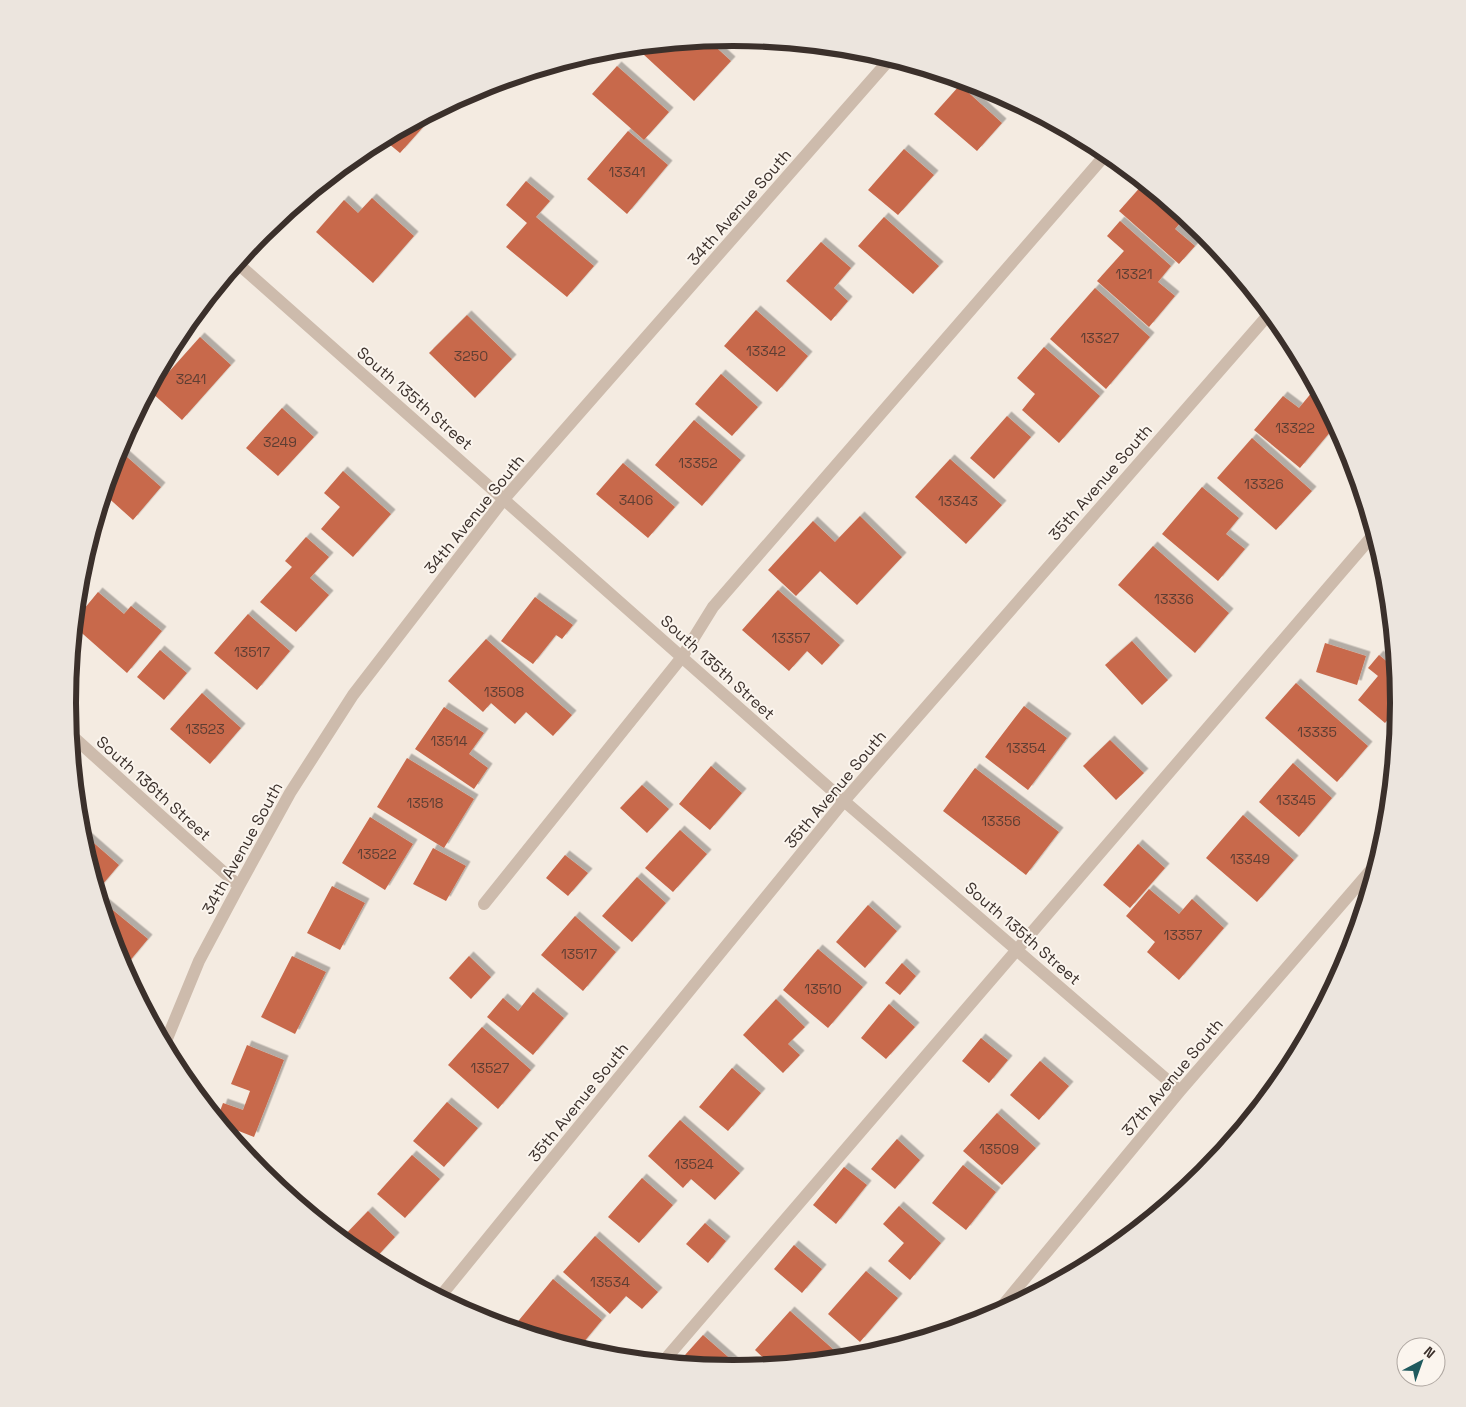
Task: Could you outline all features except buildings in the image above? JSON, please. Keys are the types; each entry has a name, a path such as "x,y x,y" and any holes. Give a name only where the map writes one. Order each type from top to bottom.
{"street":[{"name":"34th Avenue South","path":"167,1038 199,961 239,886 290,793 353,695 504,499 884,65"},
{"path":"484,904 682,657 713,606 1101,159"},
{"name":"South 135th Street","path":"242,267 844,800 1180,1091"},
{"name":"35th Avenue South","path":"443,1293 844,800 1265,318"},
{"path":"666,1357 1369,539"},
{"name":"South 136th Street","path":"77,740 239,886"},
{"name":"37th Avenue South","path":"1006,1301 1180,1091 1368,873"}]}
